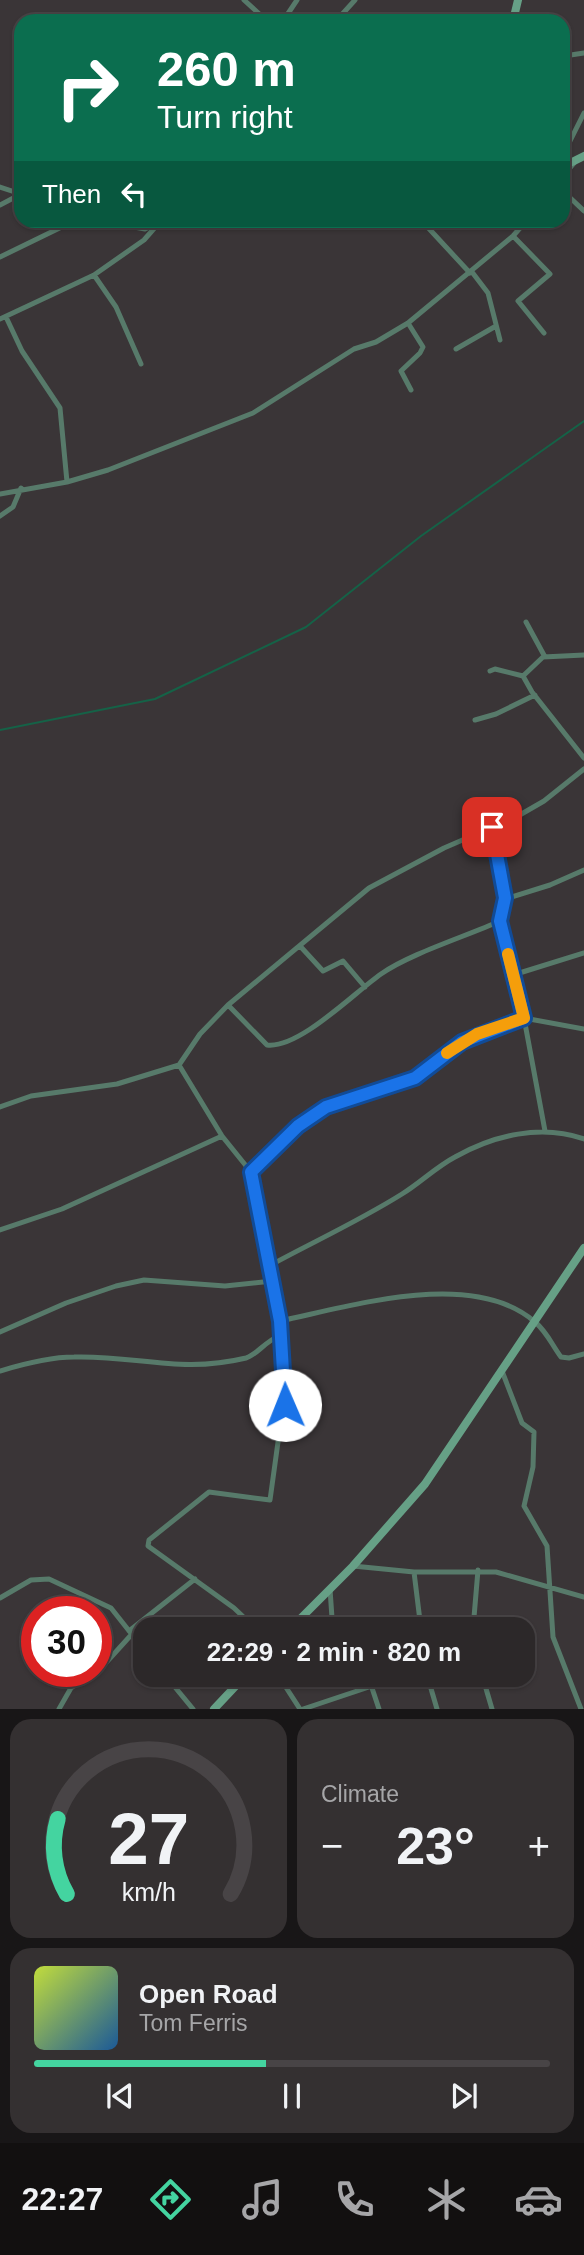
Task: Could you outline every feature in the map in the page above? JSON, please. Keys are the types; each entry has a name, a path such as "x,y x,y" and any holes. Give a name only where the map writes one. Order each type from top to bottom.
{"street":[{"path":"244,0 259,14"},
{"path":"342,14 355,0"},
{"path":"570,141 584,113"},
{"path":"570,198 584,211"},
{"path":"578,206 584,200"},
{"path":"0,257 60,228"},
{"path":"130,228 148,228"},
{"path":"67,482 60,408 3,318 94,275 144,240 154,228"},
{"path":"429,228 488,293 500,341"},
{"path":"0,494 20,488 67,482 108,470 155,454 191,436 231,425 354,349 376,342 408,323 471,273 520,228"},
{"path":"513,236 550,274 517,301 544,333"},
{"path":"94,275 116,307 141,364"},
{"path":"408,323 423,351 401,371 411,390"},
{"path":"456,349 496,326"},
{"path":"0,516 13,507 20,488"},
{"path":"526,622 545,657"},
{"path":"523,676 545,657 584,655"},
{"path":"490,671 495,668 523,676 584,758"},
{"path":"475,720 496,714 535,695"},
{"path":"0,1107 31,1096 117,1084 179,1065 200,1034 228,1005 369,888 444,848 544,801 584,769"},
{"path":"492,827 505,898 500,921 524,1018 545,1131"},
{"path":"505,898 550,885 584,870"},
{"path":"228,1005 267,1045 275,1046 313,1027 384,972 500,921"},
{"path":"300,946 323,971 343,961 365,987"},
{"path":"513,975 584,953"},
{"path":"251,1172 298,1126 326,1107 415,1078 462,1042 524,1018 584,1029"},
{"path":"179,1065 222,1136 251,1172 280,1321 286,1396 272,1499 268,1501 209,1492 148,1543 150,1548 243,1617"},
{"path":"269,1266 402,1194 455,1157 505,1137 545,1131 584,1139"},
{"path":"0,1230 62,1209 222,1136"},
{"path":"302,1617 353,1566 425,1484 584,1248"},
{"path":"0,1332 66,1303 135,1282 166,1281 225,1286 272,1281"},
{"path":"280,1321 382,1299 439,1295 482,1296 534,1321 561,1357 584,1354"},
{"path":"0,1371 71,1357 154,1365 205,1365 248,1357 267,1341 281,1335"},
{"path":"502,1371 522,1423 534,1432 533,1467 524,1506 547,1546 553,1637 581,1709"},
{"path":"353,1566 414,1572 478,1570 584,1597"},
{"path":"474,1617 478,1570"},
{"path":"414,1572 420,1617"},
{"path":"1,1596 31,1580 49,1579 101,1601 133,1637"},
{"path":"59,1709 71,1688 103,1666 130,1633 195,1579"},
{"path":"330,1589 332,1617"},
{"path":"175,1687 193,1709"},
{"path":"214,1709 235,1687"},
{"path":"286,1687 301,1709 365,1687"},
{"path":"372,1687 379,1709"},
{"path":"431,1687 437,1709"},
{"path":"486,1687 492,1709"}],"waterway":[{"path":"0,730 155,699 306,627 421,536 584,421"}],"slow traffic":[{"path":"447,1053 477,1034 524,1018 508,954"}],"route":[{"path":"285,1405 286,1384 280,1321 251,1172 298,1126 326,1107 351,1096 415,1078 429,1070 462,1042 524,1018 500,921 505,898 501,890 500,861 492,827"}]}
